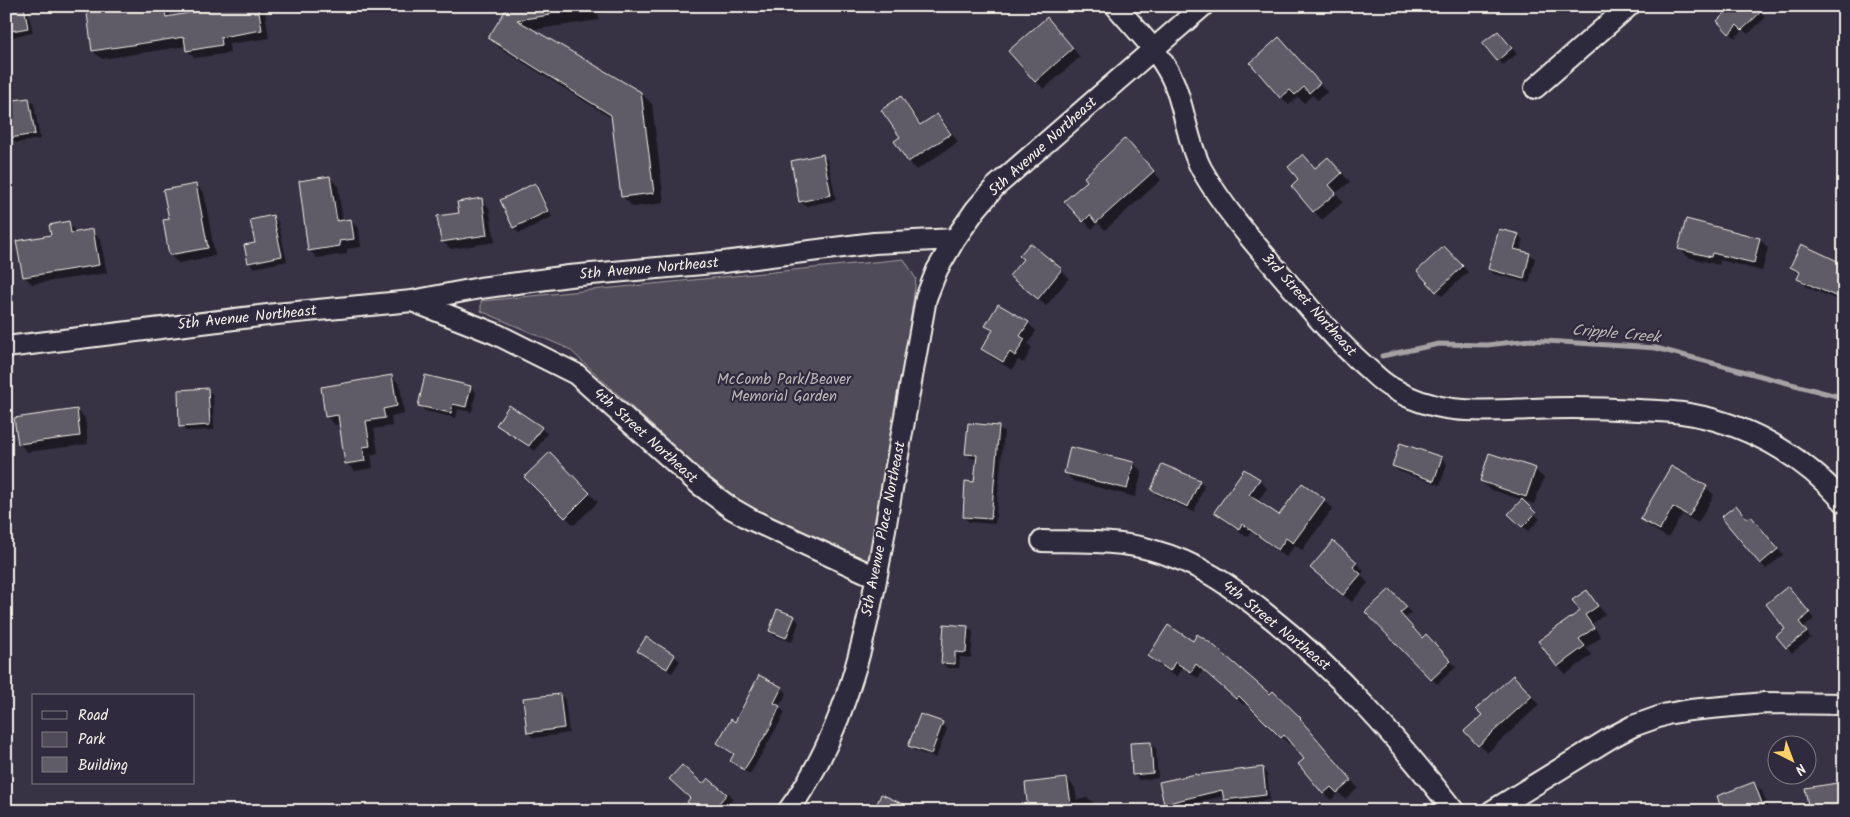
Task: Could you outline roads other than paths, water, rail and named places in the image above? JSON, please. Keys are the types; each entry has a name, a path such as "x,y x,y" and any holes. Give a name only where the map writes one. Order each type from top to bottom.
{"street":[{"name":"3rd Street Northeast","path":"1116,6 1153,50 1173,82 1201,169 1223,202 1254,243 1320,322 1353,356 1389,387 1407,397 1426,404 1456,410 1621,409 1682,413 1722,422 1760,436 1789,453 1817,474 1844,502"},
{"name":"5th Avenue Northeast","path":"6,348 276,314 412,301 480,288 569,276 724,262 874,243 954,239 995,187 1203,6"},
{"path":"1535,88 1629,6"},
{"name":"5th Avenue Place Northeast","path":"788,811 813,772 829,741 848,693 858,659 876,577 926,298 937,270 954,239"},
{"name":"4th Street Northeast","path":"412,301 496,334 576,374 700,486 731,508 752,520 876,577"},
{"name":"4th Street Northeast","path":"1042,541 1122,544 1150,549 1202,569 1227,583 1289,632 1328,667 1376,717 1454,811"},
{"path":"1492,811 1612,736 1667,714 1765,703 1844,704"}],"waterway":[{"name":"Cripple Creek","path":"1382,356 1439,344 1487,345 1530,340 1656,348 1844,398"}],"park label":[{"name":"McComb Park/Beaver Memorial Garden","path":"784,388"}]}
